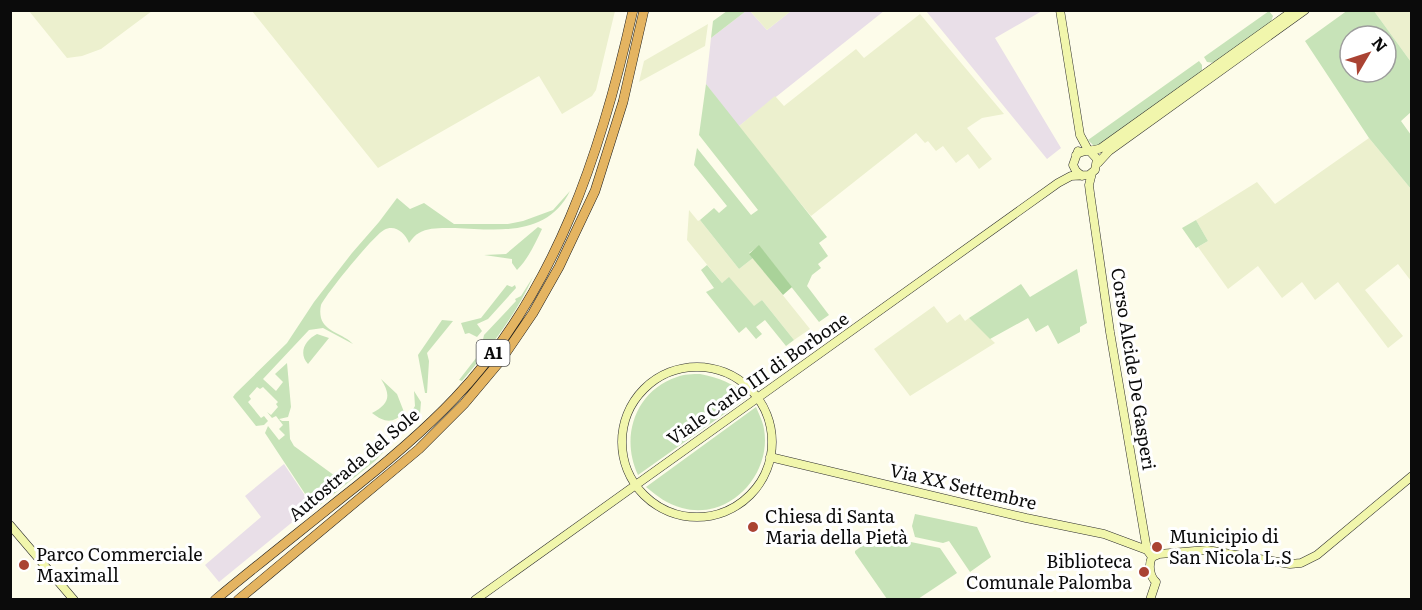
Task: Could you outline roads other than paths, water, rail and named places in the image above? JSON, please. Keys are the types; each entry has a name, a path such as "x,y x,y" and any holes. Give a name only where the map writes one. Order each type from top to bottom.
{"highway":[{"name":"Autostrada del Sole","path":"215,600 410,443 456,397 490,356 524,307 549,262 583,189 615,89 633,10"},
{"name":"Autostrada del Sole","path":"238,600 419,449 464,404 501,360 533,313 554,276 595,191 623,102 644,10"}],"street":[{"path":"1060,10 1080,135 1098,163"},
{"path":"1076,155 1082,151 1090,152 1104,146 1294,10"},
{"path":"1092,173 1109,150 1305,10"},
{"name":"Viale Carlo III di Borbone","path":"1058,183 1073,165 1079,148 1080,135"},
{"path":"1073,165 1081,174"},
{"name":"Viale Carlo III di Borbone","path":"475,600 1058,183 1071,176 1092,173"},
{"name":"Corso Alcide De Gasperi","path":"1092,173 1089,184 1090,193 1112,342 1152,576 1156,582 1150,600"},
{"name":"Corso Alcide De Gasperi","path":"1081,174 1087,182 1090,193"},
{"path":"704,367 731,376 743,383 757,398 765,412 771,433 770,457 764,474 747,498 726,511 713,515 688,516 668,511 650,500 635,485 622,449 624,423 632,404 653,381 672,371 704,367"},
{"name":"Via XX Settembre","path":"770,457 1026,518 1104,534 1149,554"},
{"path":"1149,554 1207,550 1290,564 1301,563 1317,555 1412,476"},
{"path":"10,525 74,600"}],"place":[{"name":"Chiesa di Santa Maria della Pietà","path":"753,527"},
{"name":"Municipio di San Nicola L.S","path":"1157,547"},
{"name":"Parco Commerciale Maximall","path":"24,565"},
{"name":"Biblioteca Comunale Palomba","path":"1144,572"}]}
